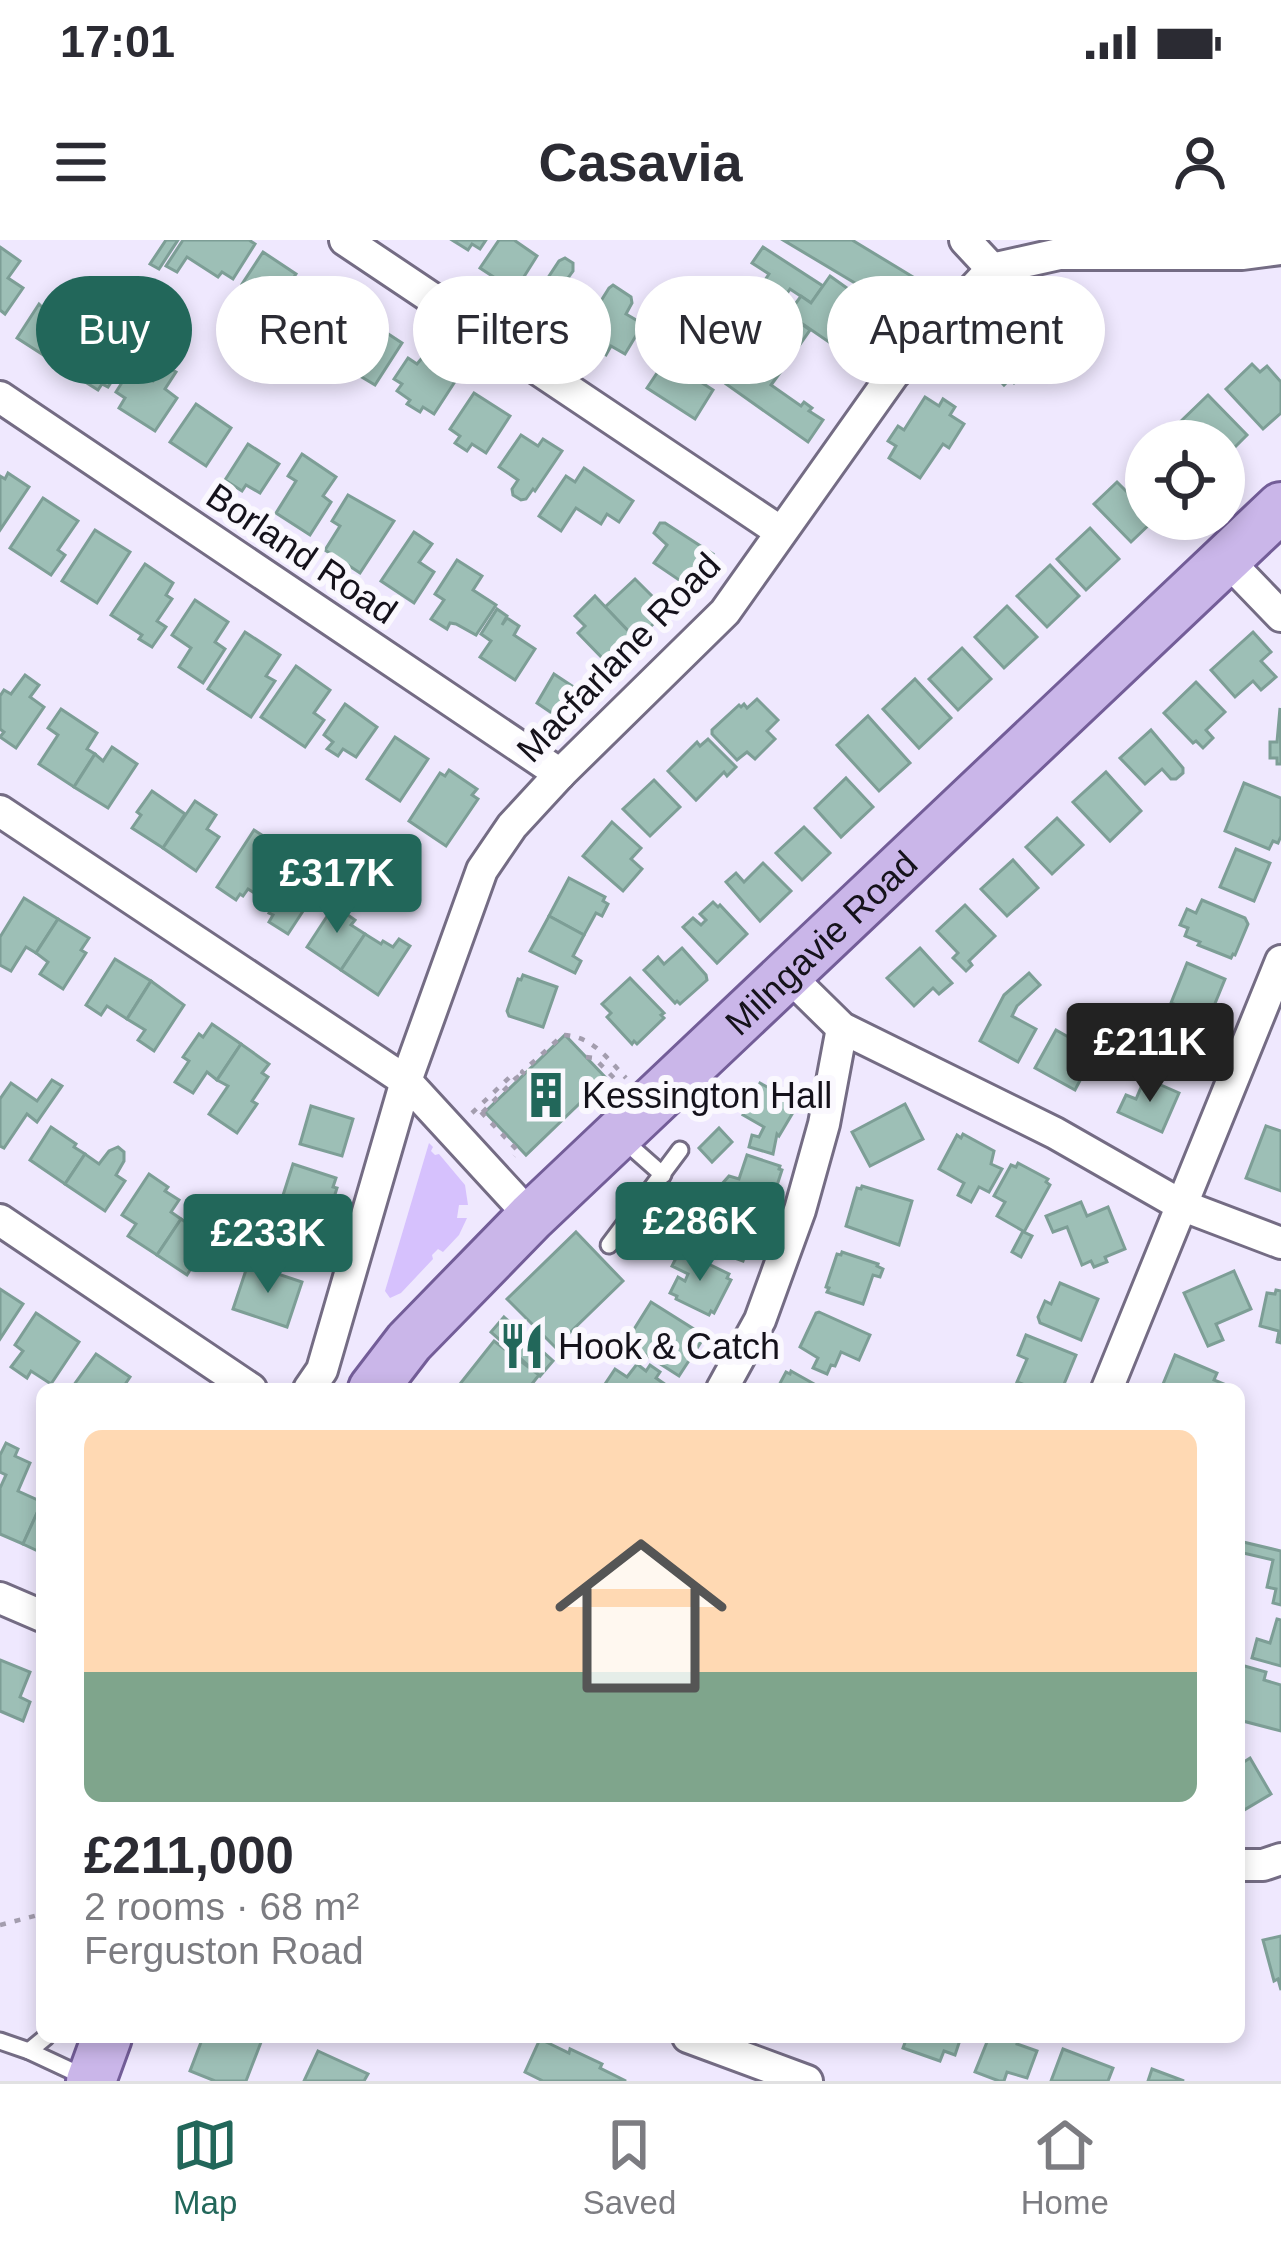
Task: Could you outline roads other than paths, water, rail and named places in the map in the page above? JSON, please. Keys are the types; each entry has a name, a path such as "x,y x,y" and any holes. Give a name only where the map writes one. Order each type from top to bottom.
{"main road":[{"name":"Milngavie Road","path":"378,1383 409,1342 531,1217 622,1113 786,973 1281,507"},
{"path":"92,2081 105,2043"}],"street":[{"path":"345,240 781,532"},
{"path":"965,240 992,269 1059,254 1281,250"},
{"name":"Macfarlane Road","path":"313,1383 322,1370 406,1081 482,870 512,826 560,774 725,612 893,375 992,269"},
{"name":"Borland Road","path":"0,398 560,774"},
{"path":"1226,559 1281,616"},
{"path":"0,811 406,1081 531,1217"},
{"path":"1109,1383 1281,961"},
{"path":"786,973 842,1028 1055,1133 1181,1205 1281,1243"},
{"path":"725,1383 760,1320 800,1210 824,1124 842,1028"},
{"path":"0,1220 242,1383"},
{"path":"0,1598 36,1613"},
{"path":"1245,1865 1281,1859"},
{"path":"704,2043 807,2081"}],"lane":[{"path":"622,1113 662,1174"},
{"path":"609,1245 680,1150"},
{"path":"0,2041 92,2081"},
{"path":"29,2051 39,2043"}],"place":[{"name":"Kessington Hall","path":"546,1095"},
{"name":"Hook & Catch","path":"522,1346"}]}
